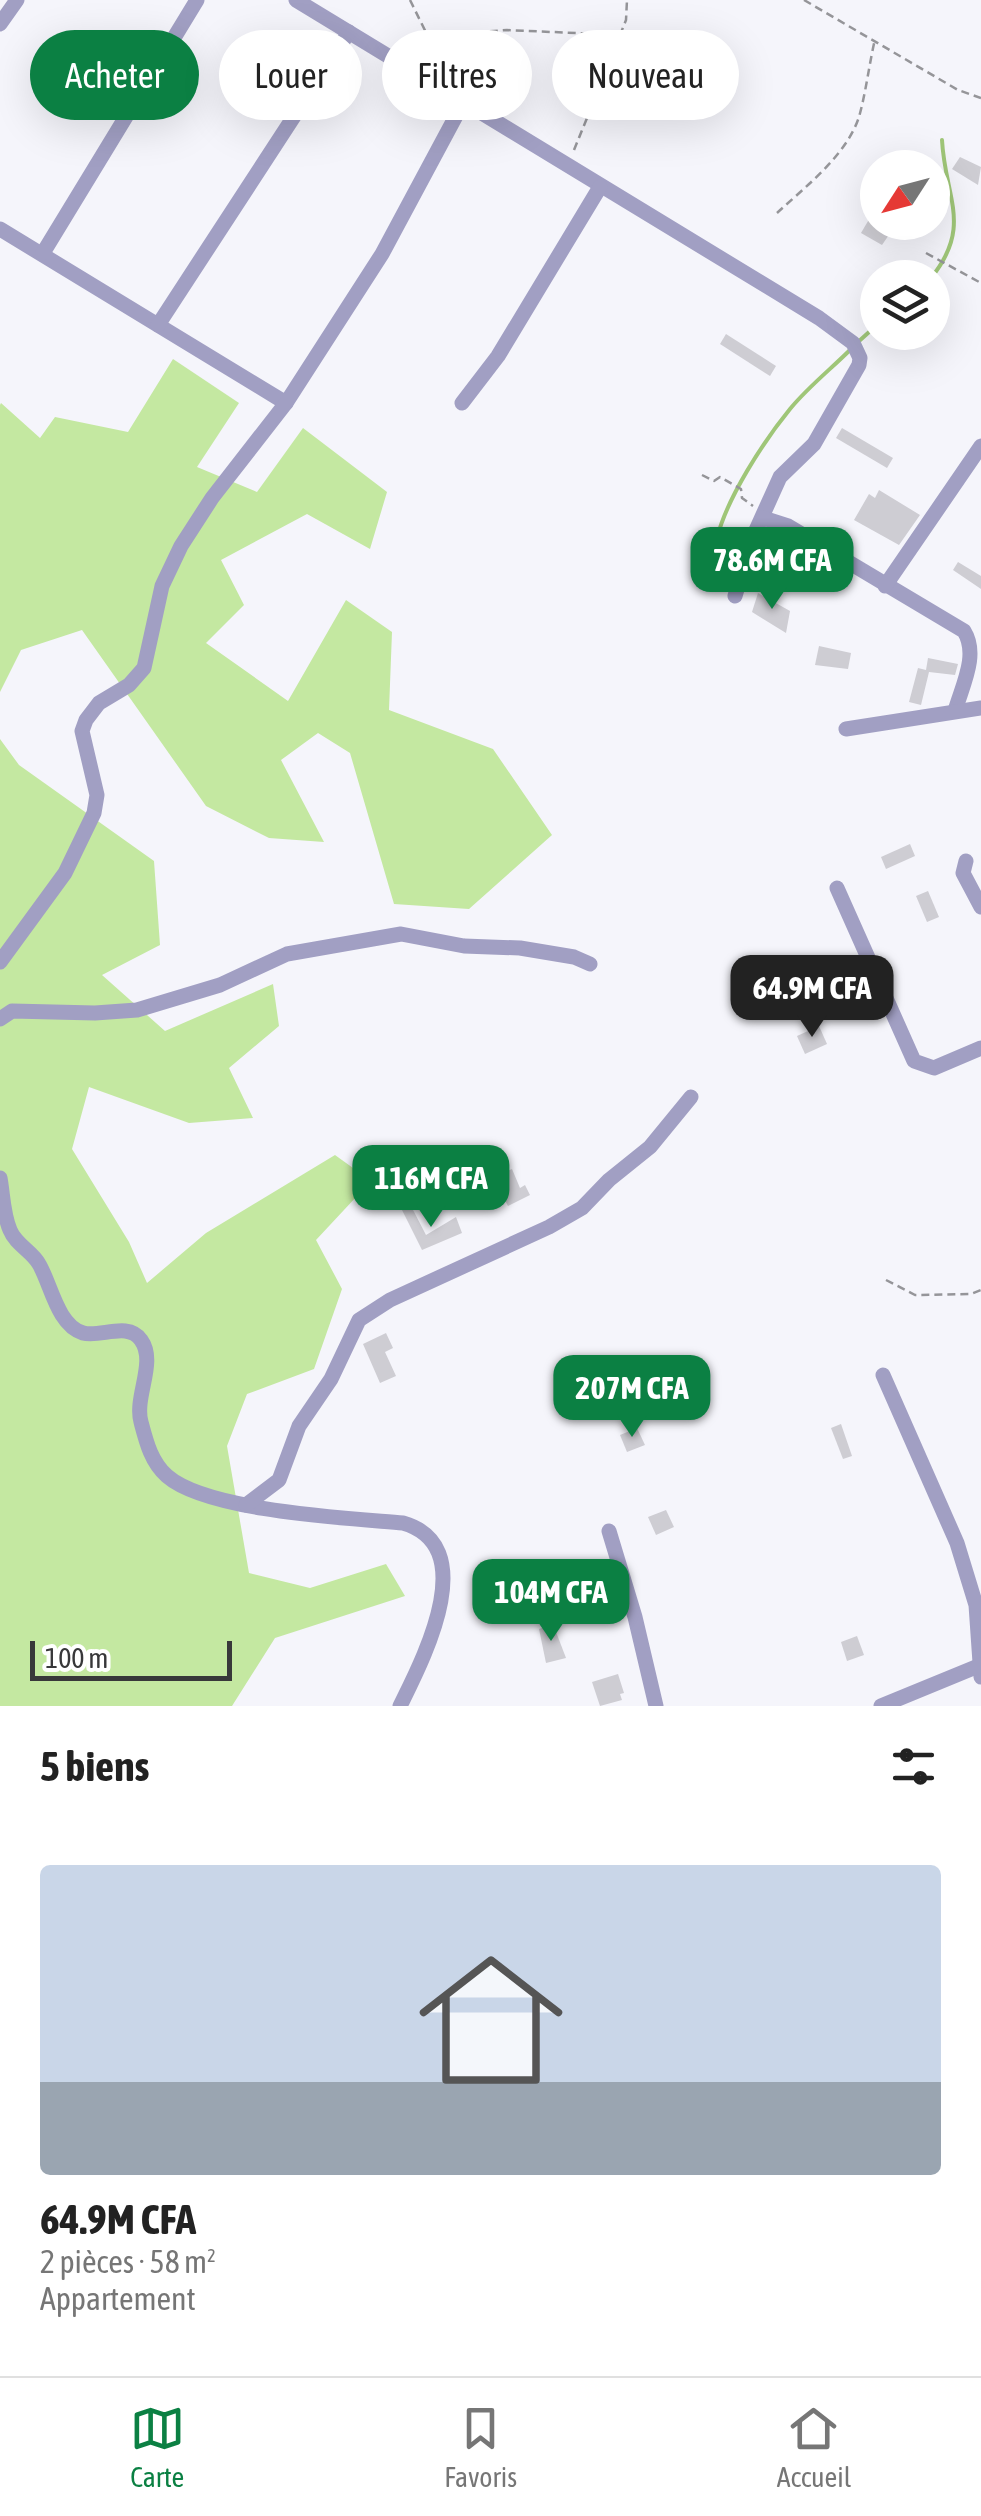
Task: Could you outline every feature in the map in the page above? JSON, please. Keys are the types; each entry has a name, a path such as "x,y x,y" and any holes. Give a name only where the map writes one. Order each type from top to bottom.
{"street":[{"path":"0,24 16,0"},
{"path":"43,253 197,0"},
{"path":"296,0 346,30"},
{"path":"158,325 292,120"},
{"path":"0,962 65,873 94,813 97,795 82,731 86,720 99,703 129,685 144,668 162,586 181,546 212,498 286,404 382,254 454,120"},
{"path":"493,120 820,318 855,345 860,358 855,376 814,444 780,477 752,539 735,596"},
{"path":"462,403 498,356 600,186"},
{"path":"0,229 286,404"},
{"path":"884,586 981,446"},
{"path":"763,518 788,526 964,632 970,641 968,666 955,710"},
{"path":"846,729 981,708"},
{"path":"966,861 963,873 981,908"},
{"path":"837,888 914,1060 934,1068 981,1048"},
{"path":"1,1015 137,1010 220,985 288,954 401,934 464,946 520,948 574,957 590,964"},
{"path":"246,1505 279,1480 299,1426 331,1380 359,1320 390,1300 582,1208 608,1180 650,1147 691,1097"},
{"path":"0,1178 9,1229 18,1244 39,1262 70,1325 85,1334 120,1331 134,1333 141,1340 145,1370 138,1414 149,1452 163,1473 186,1490 246,1505 403,1523 428,1539 442,1560 444,1582 422,1662 400,1706"},
{"path":"880,1706 980,1669 976,1605 957,1544 883,1375"},
{"path":"609,1531 656,1706"}],"path":[{"path":"410,0 422,30"},
{"path":"622,30 628,0"},
{"path":"804,0 958,90 981,98"},
{"path":"777,213 823,170 850,137 858,118 874,39"},
{"path":"566,166 585,120"},
{"path":"926,254 981,283"},
{"path":"702,475 714,481 720,477 741,489 742,498 763,518"},
{"path":"886,1280 915,1295 970,1294 981,1290"}],"green space":[{"path":"173,359 239,403 197,467 257,492 303,428 387,492 370,549 307,514 221,560 244,605 206,643 288,701 346,600 392,632 389,710 493,749 552,835 469,909 394,904 350,753 318,733 281,760 324,842 269,838 206,806 82,630 21,650 0,692 1,403 40,438 55,417 128,432"},
{"path":"0,739 19,765 154,861 160,945 102,975 165,1031 273,984 279,1026 229,1068 253,1118 189,1123 89,1087 72,1149 129,1242 147,1283 206,1233 335,1155 371,1181 316,1240 342,1289 314,1369 247,1394 227,1446 249,1573 310,1588 386,1564 405,1596 275,1638 232,1706 0,1706"}],"building":[{"path":"960,157 981,167 978,185 952,169"},
{"path":"726,334 776,366 770,376 720,344"},
{"path":"842,428 893,458 887,468 836,438"},
{"path":"879,490 920,515 899,545 854,520 869,494 875,498"},
{"path":"958,562 981,576 981,589 953,570"},
{"path":"758,593 790,611 786,633 752,612"},
{"path":"819,646 851,653 848,669 815,665"},
{"path":"928,658 958,664 955,675 929,672 921,705 909,702 918,668 926,670"},
{"path":"910,844 915,856 886,869 881,857"},
{"path":"928,891 939,917 927,922 916,896"},
{"path":"819,1026 827,1044 805,1054 797,1036"},
{"path":"512,1169 520,1188 525,1185 530,1195 508,1206 489,1179"},
{"path":"411,1206 426,1235 456,1217 462,1233 422,1250 402,1210"},
{"path":"386,1333 393,1348 385,1352 396,1376 380,1383 363,1344"},
{"path":"841,1424 852,1456 843,1459 831,1428"},
{"path":"637,1428 645,1445 627,1452 620,1435"},
{"path":"666,1510 674,1527 656,1535 648,1517"},
{"path":"591,1565 596,1580 567,1591 560,1571"},
{"path":"553,1624 566,1658 546,1663 539,1629"},
{"path":"857,1636 864,1655 847,1661 841,1642"},
{"path":"618,1674 624,1693 620,1694 622,1700 600,1706 592,1682"}],"waterway":[{"path":"942,140 954,227 944,260"},
{"path":"717,538 737,488 769,437 797,401 851,349"}]}
